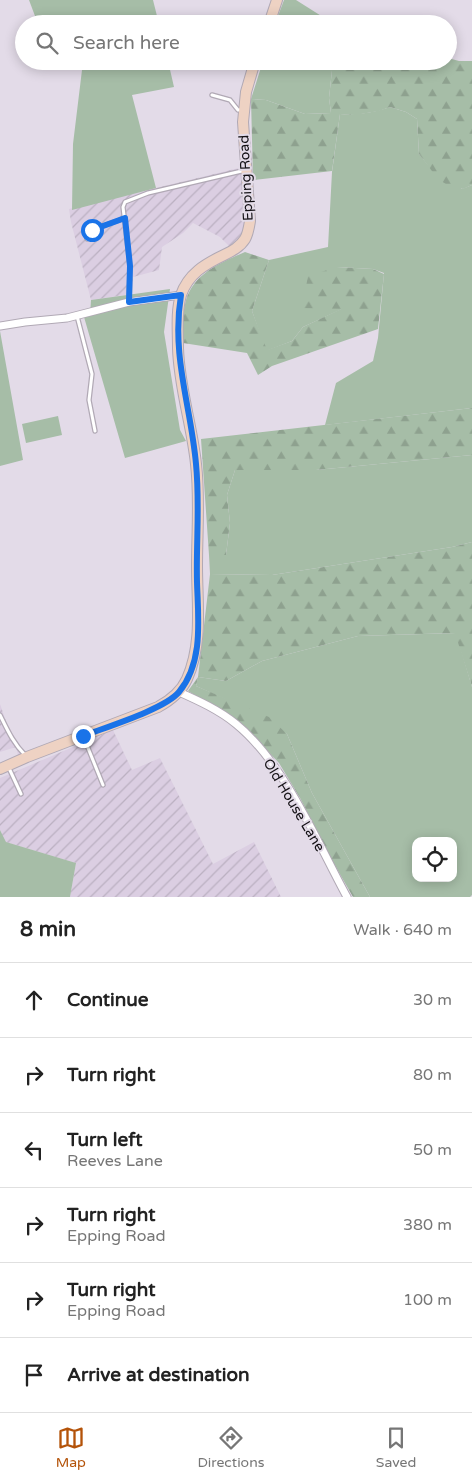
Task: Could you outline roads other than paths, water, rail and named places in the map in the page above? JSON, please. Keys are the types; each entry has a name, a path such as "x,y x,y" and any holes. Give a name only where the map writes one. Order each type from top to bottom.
{"main road":[{"path":"272,15 277,0"},
{"name":"Epping Road","path":"4,768 27,757 158,707 179,692 187,681 197,648 199,508 196,464 178,350 179,308 181,295 189,280 201,268 234,250 245,238 250,221 243,122 246,92 252,70"}],"street":[{"path":"0,326 77,315 129,302 181,295"},
{"name":"Old House Lane","path":"179,692 236,724 268,759 306,818 347,897"}],"lane":[{"path":"212,95 230,100 238,110 244,110"},
{"path":"129,302 130,266 123,204 129,199 246,170"},
{"path":"87,239 90,231 125,218"},
{"path":"77,315 92,374 89,400 95,431"},
{"path":"0,714 17,747 27,757"},
{"path":"83,736 104,785"},
{"path":"4,768 21,794"}]}
